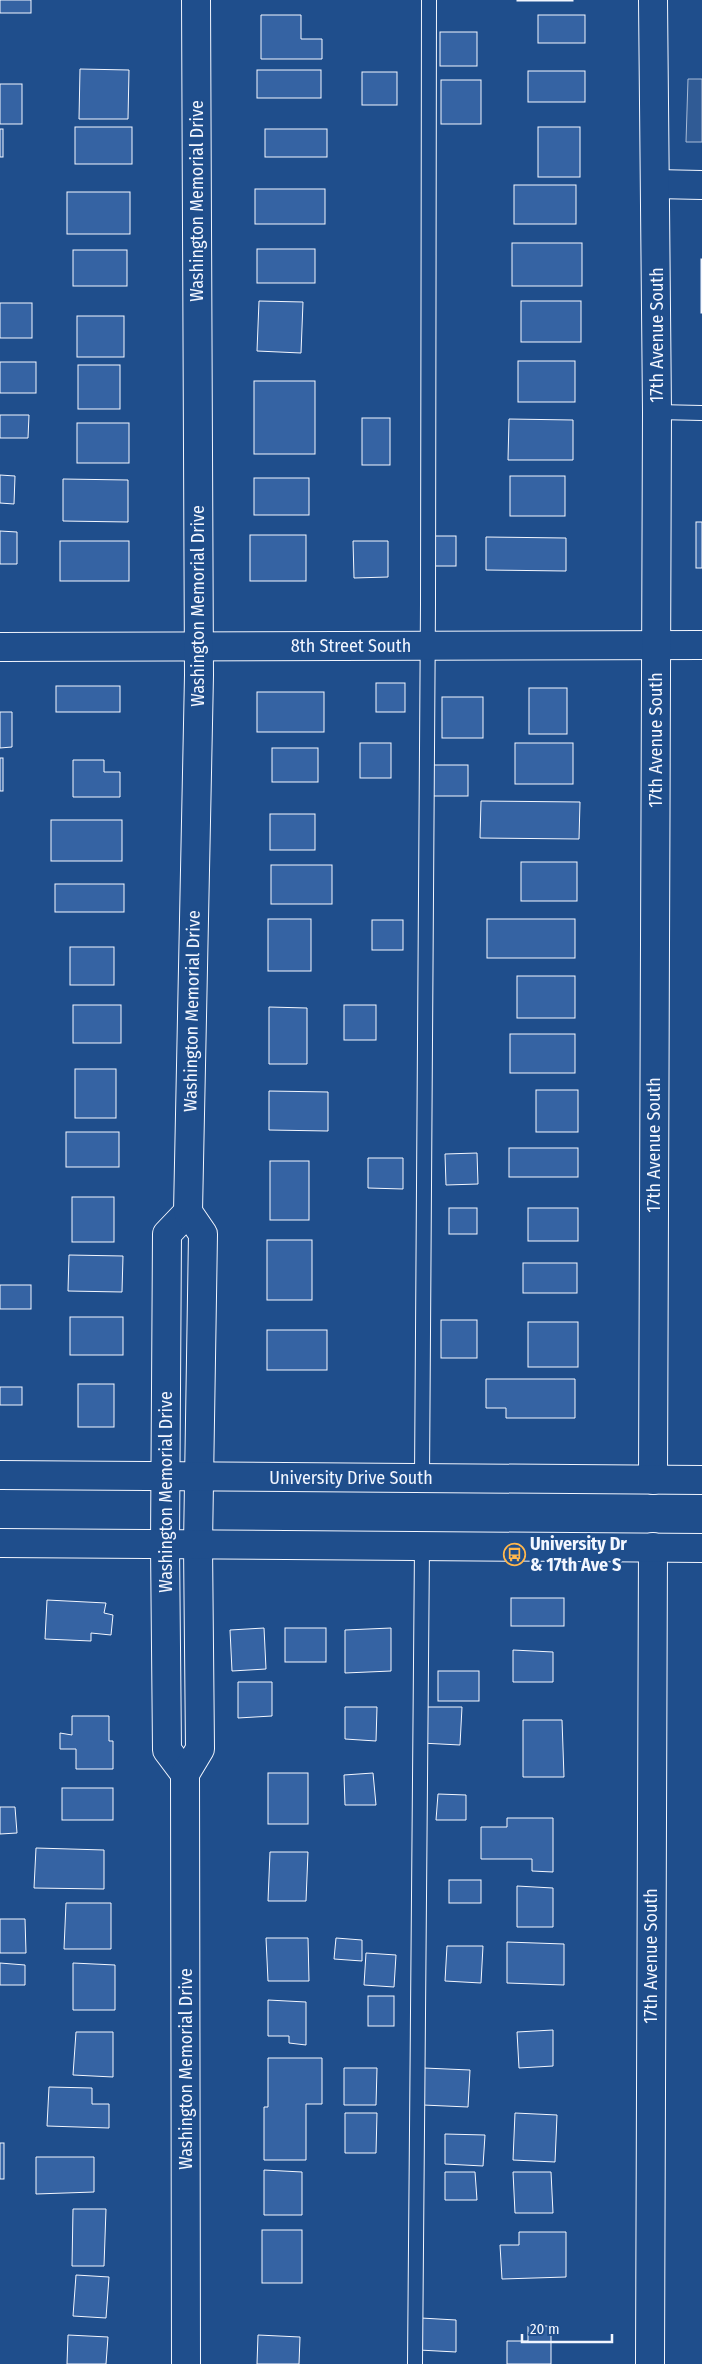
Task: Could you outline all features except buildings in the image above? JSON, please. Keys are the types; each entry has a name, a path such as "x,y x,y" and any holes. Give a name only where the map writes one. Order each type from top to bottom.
{"street":[{"name":"Washington Memorial Drive","path":"186,2364 185,1774 200,1749 198,1545 203,1234 188,1212 199,646 196,0"},
{"name":"17th Avenue South","path":"653,0 657,412 653,1480"},
{"path":"656,184 702,185"},
{"name":"8th Street South","path":"0,647 702,645"},
{"name":"Washington Memorial Drive","path":"185,1774 167,1750 165,1545 167,1234 188,1212"},
{"name":"University Drive South","path":"0,1475 702,1480"},
{"path":"0,1543 702,1548"},
{"name":"17th Avenue South","path":"650,2364 653,1547"}],"lane":[{"path":"422,1478 428,646 429,0"},
{"path":"657,412 702,413"},
{"path":"415,2364 422,1546"}],"shaded area":[{"path":"688,79 702,79 702,142 686,142"}],"place":[{"name":"University Dr & 17th Ave S","path":"514,1554"}]}
